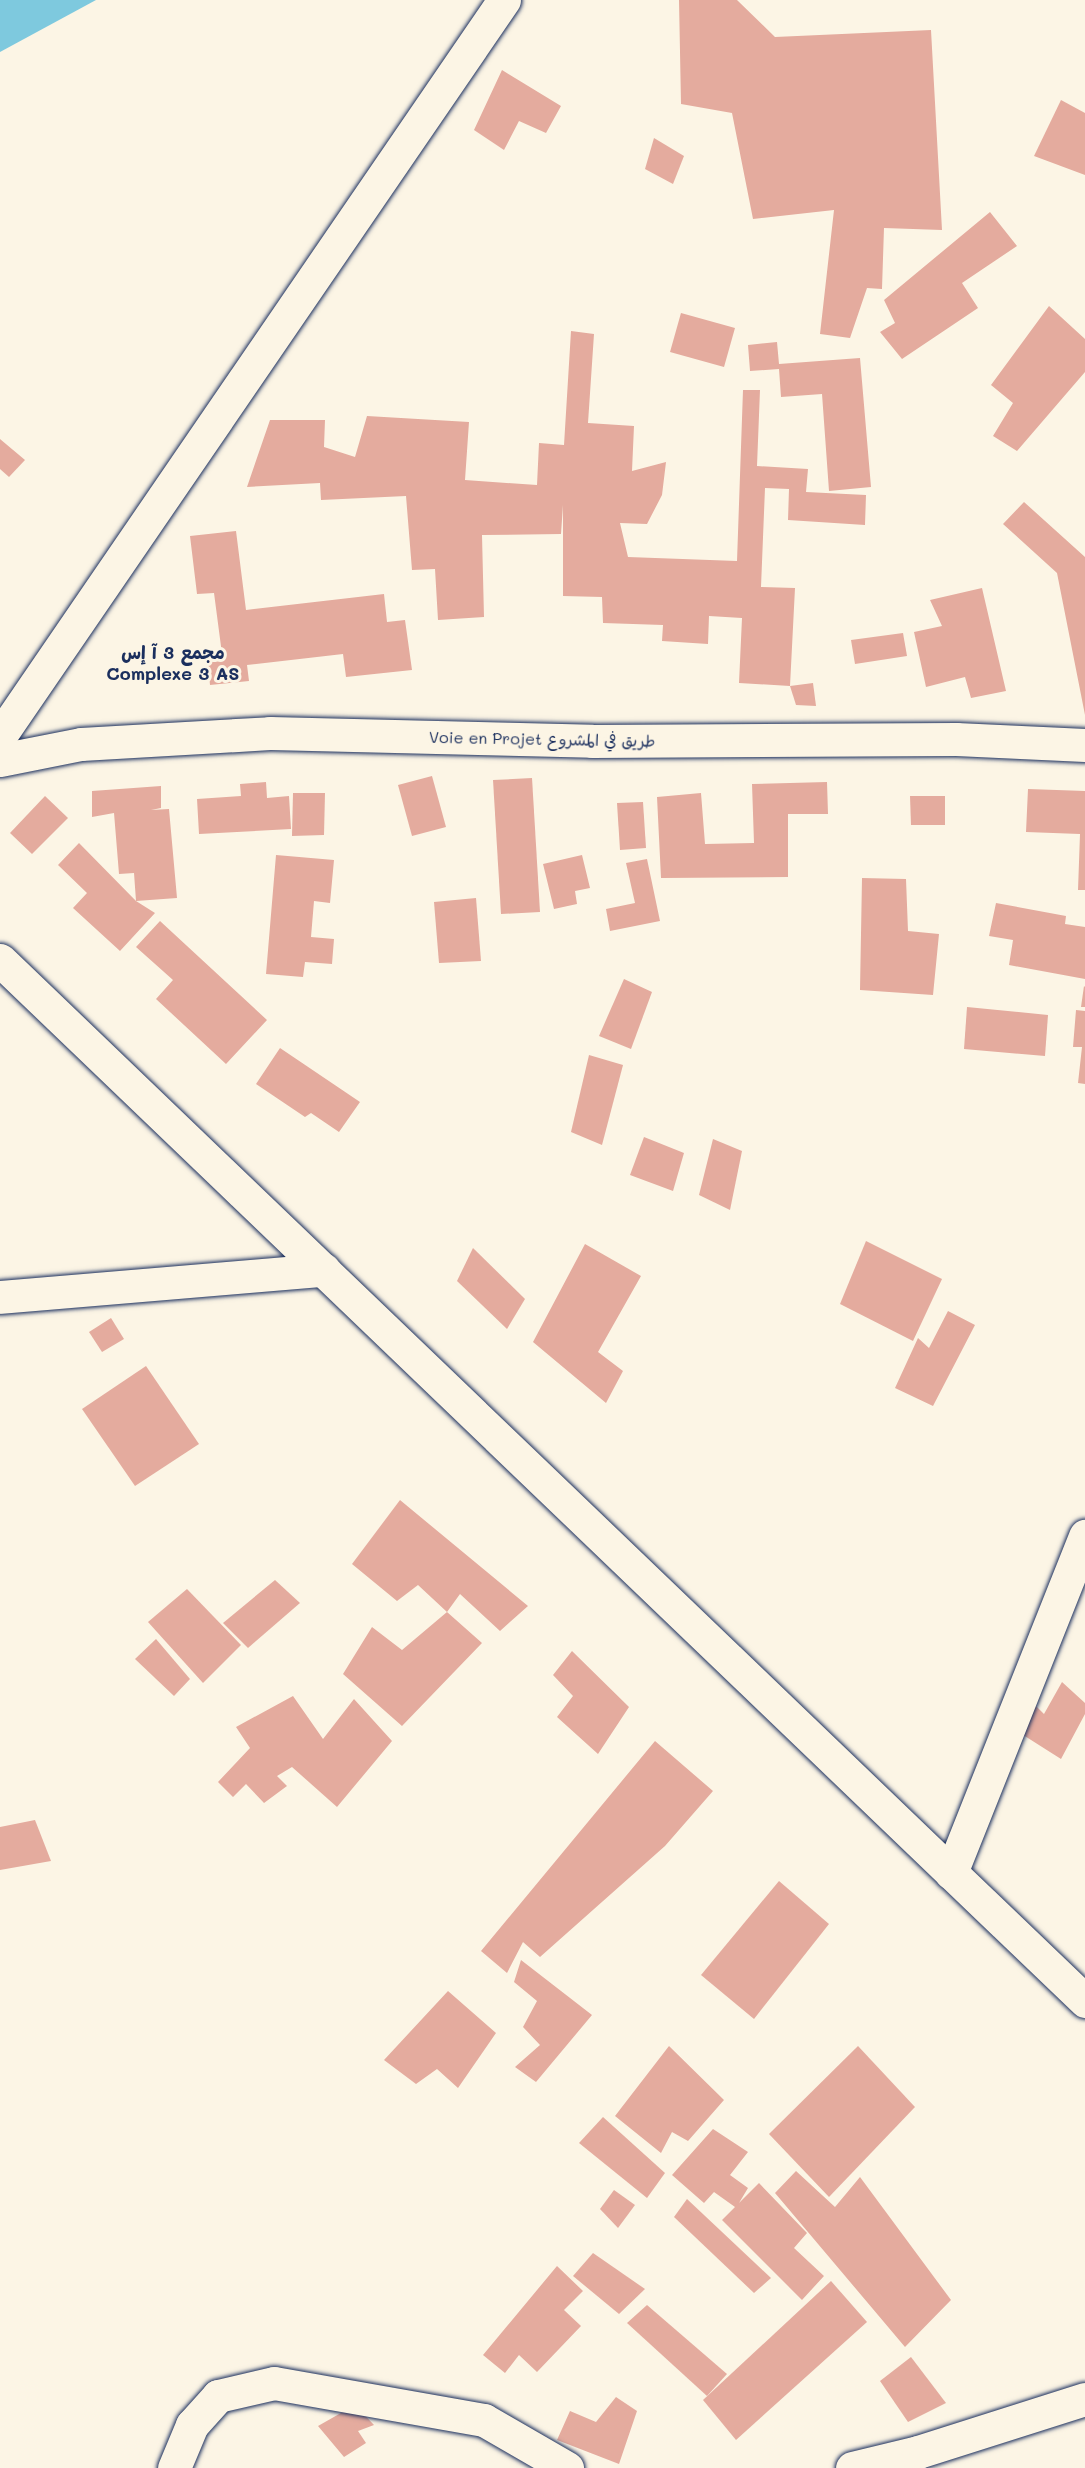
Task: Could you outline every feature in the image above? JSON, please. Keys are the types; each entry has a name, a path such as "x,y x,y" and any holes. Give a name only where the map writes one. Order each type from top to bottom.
{"street":[{"path":"0,735 504,0"},
{"name":"Voie en Projet طريق في المشروع","path":"0,760 81,744 270,733 592,741 956,739 1085,745"},
{"path":"0,960 1085,2001"},
{"path":"0,1297 324,1270"},
{"path":"951,1873 1085,1536"},
{"path":"174,2468 192,2425 218,2396 274,2383 484,2420 567,2468"},
{"path":"852,2468 918,2452 1085,2398"}],"water":[{"path":"0,0 96,0 0,52"}],"building":[{"path":"679,0 737,0 775,37 931,30 942,230 884,228 882,289 867,288 850,338 820,334 834,210 753,219 732,113 681,104"},
{"path":"502,70 561,106 546,133 519,121 504,150 474,130"},
{"path":"1061,100 1085,113 1085,175 1034,156"},
{"path":"654,138 684,156 673,184 645,169"},
{"path":"990,212 1017,246 962,283 978,308 902,359 880,332 895,323 884,300"},
{"path":"1049,306 1085,339 1085,372 1017,451 993,436 1013,403 991,385"},
{"path":"681,313 735,328 724,367 670,352"},
{"path":"571,331 594,334 588,423 634,426 632,471 666,462 662,495 647,524 620,523 628,557 737,561 743,390 760,390 757,466 808,469 806,492 866,495 865,525 788,520 789,489 765,488 761,587 795,588 790,686 739,683 742,618 709,616 708,644 662,641 663,625 603,623 602,597 563,596 563,505 561,534 482,535 484,617 438,620 435,569 412,570 406,496 321,500 320,483 247,487 270,420 325,420 324,447 355,457 367,416 469,422 465,480 537,485 539,443 564,445"},
{"path":"777,342 779,364 860,358 871,487 829,491 822,394 781,397 779,369 750,371 748,345"},
{"path":"0,439 25,460 9,477 0,469"},
{"path":"1024,502 1085,557 1085,715 1057,573 1003,524"},
{"path":"236,531 246,610 384,594 387,622 405,620 412,670 346,677 343,654 247,665 249,681 210,685 207,655 222,654 214,593 197,594 190,536"},
{"path":"982,588 1006,691 971,698 965,677 926,687 914,632 942,626 930,600"},
{"path":"903,633 907,656 855,664 851,640"},
{"path":"813,683 816,706 796,705 790,686"},
{"path":"432,776 446,827 412,836 398,785"},
{"path":"532,778 540,912 501,914 493,780"},
{"path":"266,782 267,798 289,796 291,829 199,834 197,799 241,796 240,784"},
{"path":"827,782 828,814 788,814 788,877 661,878 657,797 701,793 705,844 754,843 752,784"},
{"path":"161,786 161,808 151,810 169,809 177,898 136,901 134,873 119,874 114,813 92,817 92,791"},
{"path":"1028,789 1085,791 1085,890 1078,890 1080,834 1026,832"},
{"path":"293,793 325,793 324,835 292,836"},
{"path":"45,796 68,818 32,854 10,833"},
{"path":"910,796 945,796 945,825 911,825"},
{"path":"643,802 646,848 620,850 617,803"},
{"path":"79,843 136,901 155,913 120,951 73,908 87,893 58,865"},
{"path":"276,855 334,860 330,903 314,901 311,937 334,939 332,964 305,962 303,977 266,974"},
{"path":"582,855 590,888 575,891 577,904 554,909 543,864"},
{"path":"647,859 660,921 610,931 606,909 635,903 626,863"},
{"path":"862,878 906,879 908,931 939,934 933,995 860,990"},
{"path":"476,898 481,961 439,963 434,902"},
{"path":"996,903 1066,916 1065,924 1085,927 1085,979 1009,965 1013,940 989,936"},
{"path":"160,921 267,1020 226,1064 156,999 173,980 136,947"},
{"path":"624,979 652,992 631,1049 599,1036"},
{"path":"1084,986 1085,1007 1081,1007"},
{"path":"967,1007 1048,1015 1045,1056 964,1049"},
{"path":"1076,1010 1085,1011 1085,1084 1078,1083 1082,1047 1073,1047"},
{"path":"280,1048 360,1102 339,1132 311,1113 305,1117 256,1084"},
{"path":"589,1055 623,1065 602,1145 571,1132"},
{"path":"644,1137 684,1153 673,1191 630,1175"},
{"path":"713,1139 742,1151 730,1210 699,1195"},
{"path":"866,1241 942,1279 913,1341 840,1304"},
{"path":"585,1244 641,1276 598,1352 623,1371 606,1403 533,1342"},
{"path":"473,1248 525,1299 507,1329 457,1281"},
{"path":"948,1311 975,1325 933,1406 895,1388 918,1338 929,1348"},
{"path":"111,1318 124,1339 102,1352 89,1332"},
{"path":"146,1366 199,1444 135,1486 82,1409"},
{"path":"400,1500 528,1606 500,1631 460,1594 447,1612 418,1585 397,1601 352,1564"},
{"path":"275,1580 300,1603 248,1648 223,1623"},
{"path":"187,1589 241,1645 203,1683 148,1622"},
{"path":"447,1612 482,1643 402,1726 343,1674 372,1627 402,1650"},
{"path":"156,1639 190,1679 174,1696 135,1659"},
{"path":"572,1651 629,1707 598,1754 557,1717 573,1696 553,1675"},
{"path":"1062,1682 1085,1703 1085,1714 1061,1759 1020,1733 1032,1702 1044,1714"},
{"path":"293,1696 323,1739 354,1699 392,1741 337,1807 292,1767 277,1776 287,1786 264,1803 246,1784 233,1797 218,1782 250,1748 236,1727"},
{"path":"655,1741 713,1791 665,1846 540,1957 523,1942 507,1973 481,1951"},
{"path":"35,1820 51,1861 0,1870 0,1827"},
{"path":"779,1881 829,1924 754,2019 701,1975"},
{"path":"521,1960 592,2015 536,2082 515,2067 540,2045 523,2027 537,2001 514,1982"},
{"path":"448,1991 496,2033 458,2088 437,2069 416,2084 384,2060"},
{"path":"669,2046 724,2100 688,2141 672,2132 661,2153 615,2116"},
{"path":"858,2046 915,2107 829,2197 769,2134"},
{"path":"603,2117 665,2173 647,2198 579,2143"},
{"path":"713,2129 748,2152 730,2175 748,2188 739,2203 759,2183 807,2233 794,2248 824,2276 802,2300 722,2220 735,2207 714,2192 704,2203 672,2175"},
{"path":"796,2171 835,2207 860,2177 951,2300 905,2347 775,2193"},
{"path":"614,2190 635,2205 618,2228 600,2209"},
{"path":"687,2199 771,2278 754,2293 674,2217"},
{"path":"593,2253 645,2289 619,2314 573,2276"},
{"path":"557,2266 583,2291 564,2310 581,2326 537,2372 519,2355 505,2373 483,2355"},
{"path":"831,2281 867,2322 736,2440 703,2400"},
{"path":"647,2305 727,2374 707,2396 627,2323"},
{"path":"911,2357 946,2403 908,2422 880,2381"},
{"path":"616,2397 637,2411 619,2464 557,2440 570,2411 596,2422"},
{"path":"355,2405 374,2425 358,2431 366,2443 344,2457 318,2426"}],"district":[{"name":"مجمع 3 آ إس Complexe 3 AS","path":"173,663"}]}
